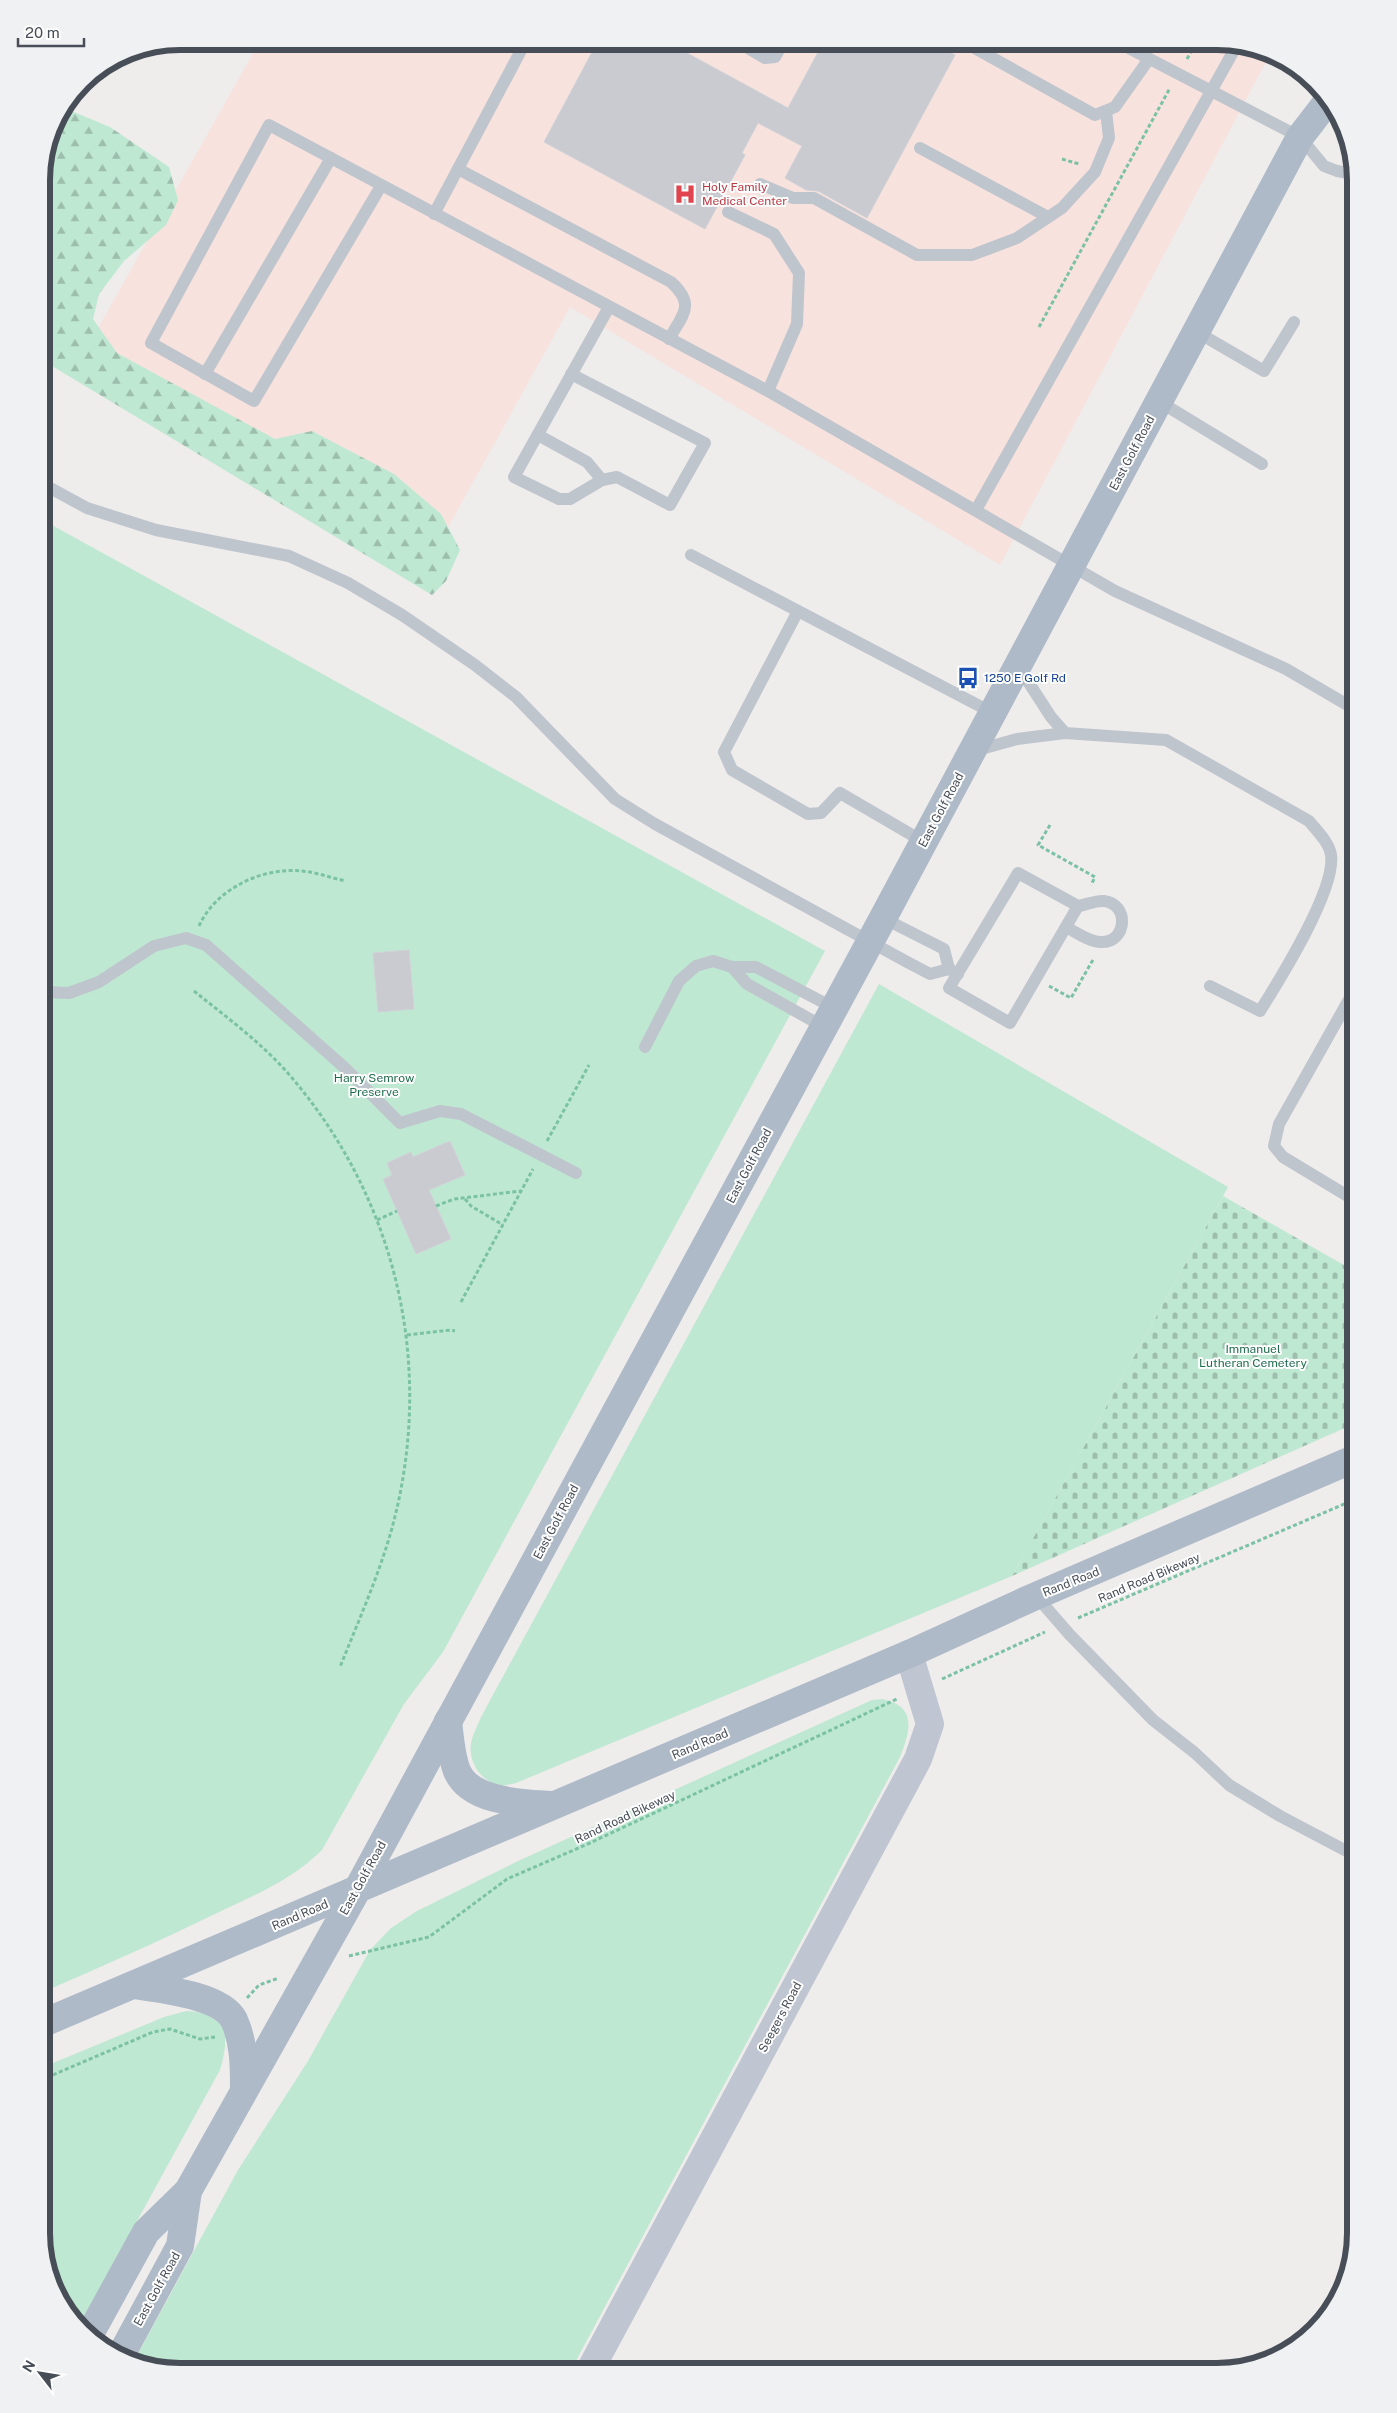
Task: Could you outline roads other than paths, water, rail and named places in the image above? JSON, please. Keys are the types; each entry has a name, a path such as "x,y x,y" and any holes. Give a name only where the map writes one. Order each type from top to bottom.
{"main road":[{"name":"East Golf Road","path":"1300,137 1313,92"},
{"name":"East Golf Road","path":"92,2329 146,2232 188,2190 356,1892 870,943 1300,137 1324,106"},
{"name":"Rand Road","path":"50,2020 356,1892 909,1654 1036,1596 1347,1462"},
{"path":"448,1721 458,1773 470,1787 488,1796 512,1803 557,1805"},
{"path":"134,1986 199,1998 225,2009 233,2019 243,2050 244,2090"},
{"name":"East Golf Road","path":"123,2351 180,2246 188,2190"}],"street":[{"name":"Seegers Road","path":"594,2363 918,1759 930,1724 909,1654"}],"lane":[{"path":"434,214 521,50"},
{"path":"751,50 765,58 775,57 779,50"},
{"path":"977,50 1095,115 1115,107 1149,59"},
{"path":"1132,50 1300,137 1324,166 1347,173"},
{"path":"976,510 1234,51"},
{"path":"760,184 793,198 814,198 917,255 972,255 1017,238 1062,208 1095,172 1109,138 1106,111"},
{"path":"380,186 254,401 151,343 269,124 380,186 768,392 1120,593 1286,669 1347,705"},
{"path":"920,148 1048,217"},
{"path":"205,374 331,158"},
{"path":"458,169 671,282 682,293 686,303 683,316 669,339"},
{"path":"728,212 774,234 799,273 797,324 768,392"},
{"path":"572,374 705,443 670,505 617,477 602,480 587,491 570,499 559,499 514,477 609,307"},
{"path":"1197,332 1264,371 1294,322"},
{"path":"1160,402 1262,464"},
{"path":"538,435 587,462 602,480"},
{"path":"50,487 87,508 156,530 289,556 348,583 402,615 475,665 516,697 615,799 655,824 870,943 930,974 954,972"},
{"path":"691,555 993,713"},
{"path":"798,611 724,752 732,770 808,814 821,813 840,794 924,842"},
{"path":"1018,666 1051,717 1065,733"},
{"path":"972,751 1017,739 1065,733 1166,740 1309,820 1324,838 1331,854 1332,869 1320,905 1260,1011 1210,986"},
{"path":"1066,927 1100,942 1115,938 1123,924 1122,916 1112,904 1104,901 1078,906 1018,872 954,972 949,988 1010,1023 1078,906"},
{"path":"883,918 944,949 954,972"},
{"path":"50,992 69,993 99,982 154,946 186,938 192,940 206,945 242,974 345,1068 400,1123 440,1111 461,1114 576,1173"},
{"path":"645,1047 679,981 696,966 713,961 732,967 756,967 829,1018"},
{"path":"732,967 746,984 829,1018"},
{"path":"1347,1003 1279,1124 1274,1146 1283,1157 1347,1196"},
{"path":"1036,1596 1061,1625 1153,1720 1195,1753 1229,1785 1280,1816 1347,1851"}],"place":[{"name":"Holy Family Medical Center","path":"685,194"},
{"name":"1250 E Golf Rd","path":"968,678"}],"park label":[{"name":"Harry Semrow Preserve","path":"374,1085"},
{"name":"Immanuel Lutheran Cemetery","path":"1253,1356"}]}
